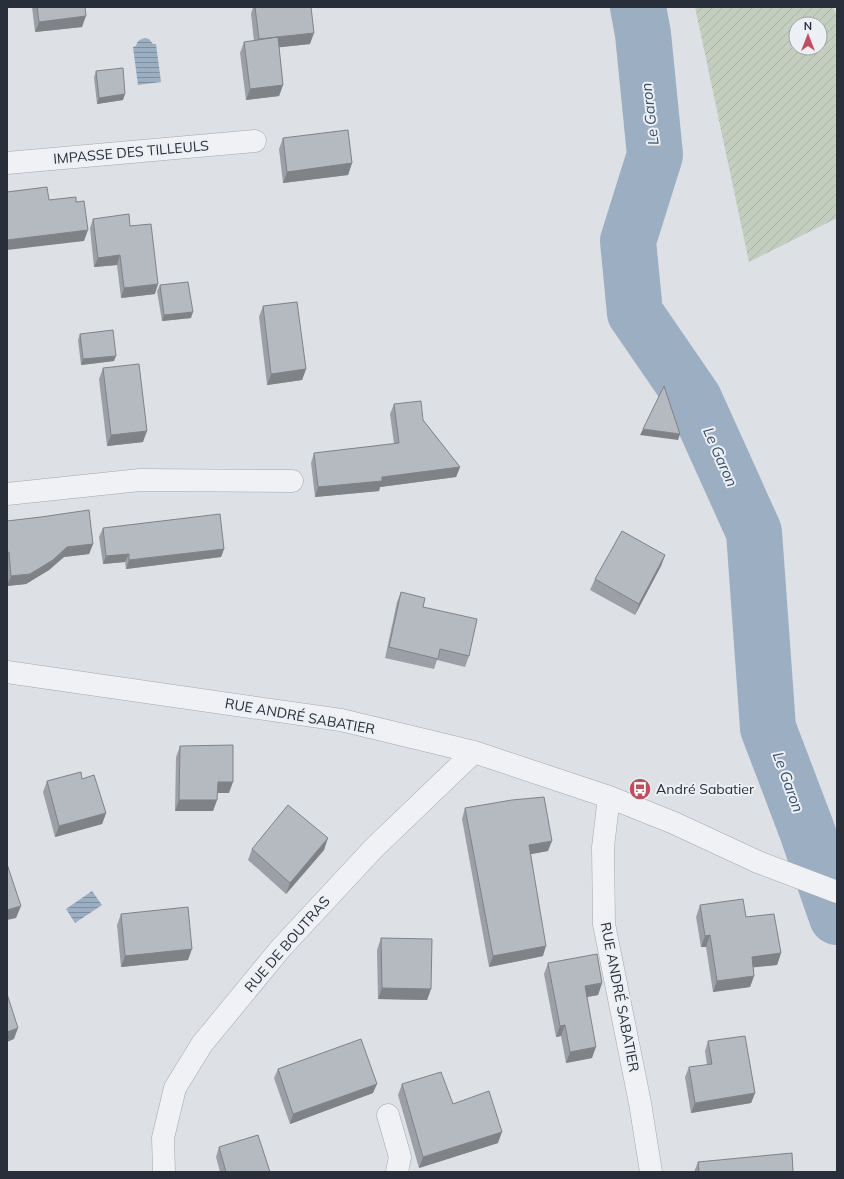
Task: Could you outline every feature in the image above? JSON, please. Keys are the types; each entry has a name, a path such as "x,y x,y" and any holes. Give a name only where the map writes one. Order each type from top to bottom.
{"street":[{"name":"IMPASSE DES TILLEULS","path":"7,163 255,141"},
{"path":"7,494 140,480 292,481"},
{"name":"RUE ANDRÉ SABATIER","path":"7,672 341,720 474,752 609,797 674,823 758,862 837,892"},
{"name":"RUE DE BOUTRAS","path":"164,1172 163,1138 175,1088 202,1044 281,948 368,854 474,752"},
{"name":"RUE ANDRÉ SABATIER","path":"609,797 603,846 604,924 640,1103 651,1172"},
{"path":"388,1115 400,1158 397,1172"}],"green space":[{"path":"695,7 833,7 837,16 837,218 749,262"}],"water":[{"path":"145,38 149,39 153,44 156,44 161,82 138,85 133,47 136,46 139,40"},
{"path":"92,891 102,905 75,923 66,909"}],"building":[{"path":"37,7 85,7 86,16 39,22"},
{"path":"255,7 311,7 314,33 259,39"},
{"path":"278,37 283,85 250,89 244,42"},
{"path":"123,68 125,94 99,98 96,71"},
{"path":"348,130 352,163 287,172 283,138"},
{"path":"47,187 49,200 76,197 76,202 84,201 88,230 7,240 7,192"},
{"path":"129,214 130,226 151,224 158,284 124,288 120,255 98,258 93,219"},
{"path":"188,282 193,312 164,315 160,285"},
{"path":"297,302 306,369 271,374 263,306"},
{"path":"113,330 116,356 83,359 80,334"},
{"path":"139,364 147,431 111,435 103,368"},
{"path":"664,386 680,434 643,429"},
{"path":"421,401 423,420 460,467 382,477 382,481 318,487 314,453 399,443 394,404"},
{"path":"89,510 93,544 67,547 53,560 30,574 11,576 9,552 7,553 7,521"},
{"path":"220,514 224,549 129,560 129,554 106,556 103,528"},
{"path":"622,531 665,555 639,604 595,579"},
{"path":"401,592 425,598 423,607 477,619 469,656 440,649 438,659 389,647"},
{"path":"233,745 233,782 218,782 217,800 179,800 180,746"},
{"path":"81,772 82,779 94,775 106,813 59,826 47,781"},
{"path":"544,797 552,841 529,845 546,946 493,956 465,808 512,800"},
{"path":"288,805 328,838 290,883 252,849"},
{"path":"7,864 21,906 7,910"},
{"path":"743,899 746,917 774,914 781,953 752,957 754,976 717,981 710,935 705,936 700,905"},
{"path":"188,907 192,949 125,956 121,914"},
{"path":"381,938 432,939 431,989 382,988"},
{"path":"597,954 602,983 585,986 596,1047 570,1052 565,1025 560,1026 548,963"},
{"path":"7,994 18,1028 7,1032"},
{"path":"745,1036 755,1093 695,1103 689,1067 712,1064 708,1041"},
{"path":"361,1039 377,1084 293,1114 278,1069"},
{"path":"441,1072 453,1104 489,1091 502,1132 423,1157 402,1084"},
{"path":"258,1135 270,1172 226,1172 219,1147"},
{"path":"792,1153 793,1172 699,1172 698,1162"}],"waterway":[{"name":"Le Garon","path":"638,7 643,34 655,155 628,241 635,313 694,399 754,532 768,728 806,828 837,917"}],"place":[{"name":"André Sabatier","path":"640,789"}]}
